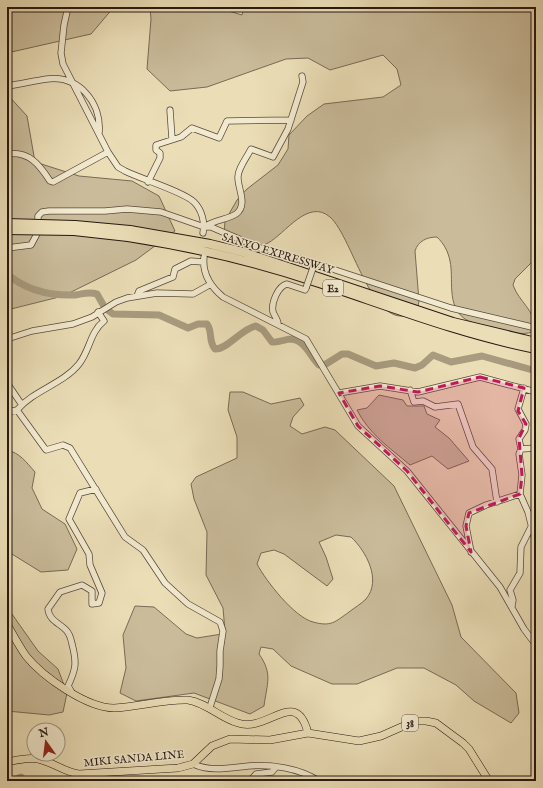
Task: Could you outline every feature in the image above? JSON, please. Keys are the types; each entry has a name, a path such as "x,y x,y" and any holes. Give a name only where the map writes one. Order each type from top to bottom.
{"highway":[{"name":"SANYO EXPRESSWAY","path":"7,223 75,225 129,234 210,244 243,252 453,322 536,342"},
{"name":"SANYO EXPRESSWAY","path":"7,230 129,234 241,259 316,282 451,328 536,349"}],"main road":[{"path":"7,624 27,657 43,673 87,702 105,707 182,700 198,702 236,723 247,726 257,724 282,713 292,711 301,715 304,719 308,733"},
{"name":"MIKI SANDA LINE","path":"7,762 29,758 38,759 69,773 79,774 178,768 194,764 212,746 224,740 270,740 308,733 359,741 376,738 415,721 436,723 469,749 489,781"}],"street":[{"path":"68,7 64,25 61,59 98,135 108,152 118,167 148,182 193,201 200,211 204,230"},
{"path":"204,230 213,221 236,214 242,199 237,176 251,149 273,157 288,129 303,82 302,76"},
{"path":"7,86 48,79 72,82 93,100 100,125 98,135"},
{"path":"170,110 170,128 172,139"},
{"path":"148,182 160,158 160,153 156,150 156,145 181,137 192,128 219,138 227,121 291,120"},
{"path":"7,154 22,154 30,157 40,165 50,181 53,182 108,152"},
{"path":"7,248 31,245 38,232 38,216 42,212 49,210 105,211 127,209 161,212 204,230 212,227 260,248 451,308 536,328"},
{"path":"137,296 139,291 173,277 175,269 191,261 204,260 206,278 223,297 306,339 358,426 407,471 500,587 524,629 536,645"},
{"path":"278,324 273,311 273,303 282,287 287,284 305,290 314,264"},
{"path":"7,339 32,331 73,324 108,306 137,296 157,293 186,295 198,292 211,284"},
{"path":"7,412 19,408 59,380 79,363 96,329 104,321 100,311"},
{"path":"338,393 374,387 418,392 480,377 536,392"},
{"path":"7,383 19,408 46,450 63,444 70,448 125,537 143,550 165,583 188,604 220,622 223,631 220,651 219,679 210,708"},
{"path":"524,388 518,409 526,424 525,430 520,437 521,449 519,454 522,476 520,494 528,512 536,544"},
{"path":"410,390 414,402 423,401 435,407 458,404 473,447 492,469 497,502"},
{"path":"521,449 536,448"},
{"path":"71,691 68,686 76,668 76,660 70,636 67,631 49,616 48,609 60,592 82,585 92,591 92,604 99,603 102,593 90,566 89,554 69,519 80,493 96,489"},
{"path":"471,552 466,526 469,513 520,494"},
{"path":"512,606 513,600 510,590 520,572 521,547 531,527"},
{"path":"194,764 219,770 255,766 288,768 308,774 319,781"},
{"path":"250,781 256,774 272,772 275,768"}],"highlighted area":[{"path":"480,377 524,388 518,411 526,424 519,438 522,475 520,494 469,513 466,526 471,552 407,471 358,426 339,393 380,386 418,392"}],"shaded area":[{"path":"7,7 114,7 91,34 7,53"},
{"path":"150,7 222,9 242,15 244,7 536,7 536,77 533,80 536,86 536,258 515,279 513,285 530,311 536,330 528,333 511,332 474,323 465,319 459,314 453,300 449,257 442,242 437,237 423,240 416,248 419,301 417,311 402,316 388,312 376,300 339,228 330,217 322,212 313,212 305,215 275,239 263,245 244,247 231,240 224,234 225,221 237,200 247,189 278,165 288,149 289,135 307,116 324,104 383,97 401,85 397,69 383,55 330,70 308,58 286,59 207,87 170,91 147,69 151,19"},
{"path":"7,94 27,116 35,162 79,176 132,181 159,196 175,231 136,260 63,296 7,310"},
{"path":"230,392 243,392 271,404 300,398 304,405 293,417 290,426 302,434 325,427 335,430 394,486 452,605 461,637 516,693 519,713 511,723 474,701 456,685 424,668 397,668 357,684 332,684 291,666 273,649 261,647 259,654 268,673 264,706 250,714 194,693 136,701 120,693 126,668 123,635 135,606 154,607 186,634 197,638 222,634 225,631 223,608 206,575 207,532 194,499 191,484 196,477 237,458 237,437 228,410","holes":["336,535 351,537 362,550 370,566 373,583 371,591 366,599 360,604 329,624 313,622 306,619 289,606 267,580 257,564 261,553 274,550 284,554 327,586 333,579 326,557 319,542"]},
{"path":"379,395 403,400 407,406 424,406 427,414 440,420 435,427 449,438 469,461 448,469 432,456 410,465 374,433 362,419 357,410 367,408"},
{"path":"7,450 12,451 26,461 35,472 32,488 42,509 65,524 77,549 68,570 41,572 7,551"},
{"path":"7,607 38,651 58,669 67,693 63,712 49,715 7,711"}],"waterway":[{"path":"7,274 14,280 39,291 66,295 89,293 97,294 105,308 113,314 159,315 188,328 198,324 207,324 215,349 224,346 245,331 256,326 263,330 272,342 291,339 300,342 319,365 326,364 342,354 348,354 376,366 394,363 415,368 422,365 433,355 451,362 482,356 536,371"},
{"path":"12,781 21,777 25,781"}]}
